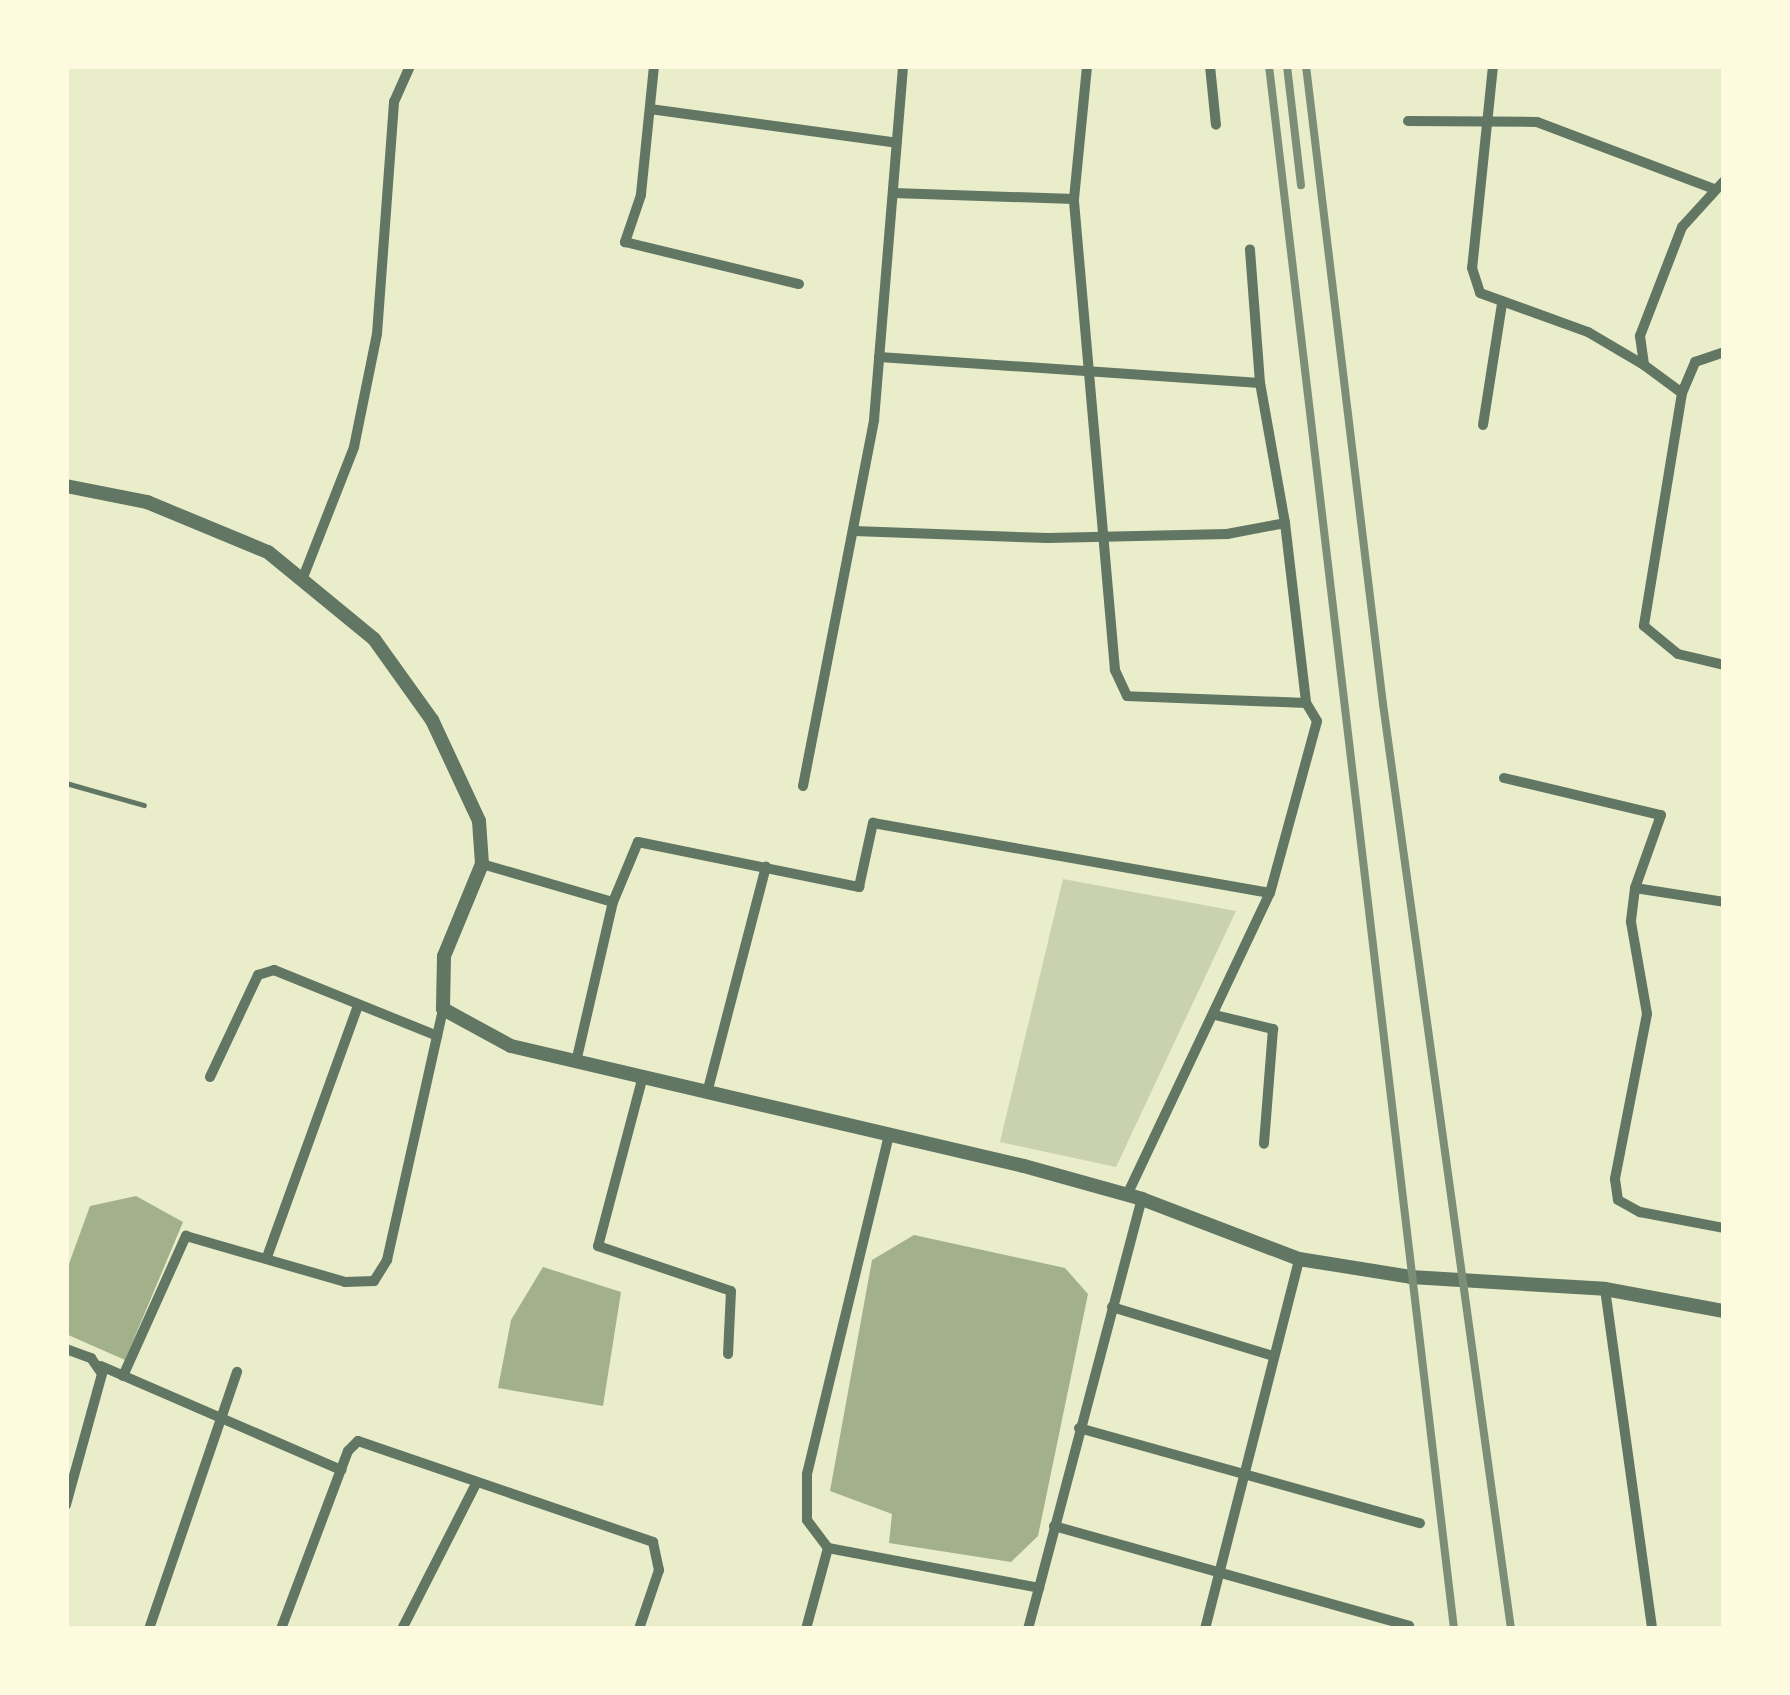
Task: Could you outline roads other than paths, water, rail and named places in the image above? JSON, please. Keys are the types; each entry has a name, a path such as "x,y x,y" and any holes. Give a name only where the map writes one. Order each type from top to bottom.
{"street":[{"path":"302,580 354,447 376,334 394,102 410,66"},
{"path":"655,66 641,195 625,242 799,284"},
{"path":"803,785 854,531 879,357 903,66"},
{"path":"1087,66 1074,199 1084,372 1105,536 1115,670 1127,696 1306,704"},
{"path":"1210,66 1216,124"},
{"path":"1493,66 1472,268 1480,293 1588,332 1682,393"},
{"path":"650,109 897,143"},
{"path":"1408,121 1490,119 1580,133 1719,185 1661,268 1640,335 1644,365"},
{"path":"893,194 1074,199"},
{"path":"1028,1629 1112,1307 1135,1197 1270,893 1317,722 1306,704 1285,523 1260,383 1250,249"},
{"path":"1483,425 1502,304"},
{"path":"1724,352 1695,362 1682,393 1644,626 1678,654 1724,665"},
{"path":"879,357 1260,383"},
{"path":"68,492 147,502 268,553 374,639 412,690 479,820 482,864 444,956 437,1036 387,1260 374,1281 345,1282 186,1235 123,1376"},
{"path":"854,531 1227,534 1285,523"},
{"path":"1504,778 1661,814 1635,888 1631,922 1647,1014 1615,1179 1618,1200 1640,1212 1724,1228"},
{"path":"576,1062 614,902 638,842 859,887 873,823 1270,893"},
{"path":"482,864 614,902"},
{"path":"707,1093 766,867"},
{"path":"1635,888 1724,902"},
{"path":"210,1077 258,976 274,970 437,1036"},
{"path":"267,1257 358,1005"},
{"path":"442,1010 512,1046 1135,1197 1299,1259 1412,1277 1605,1289 1724,1311"},
{"path":"1215,1015 1273,1030 1264,1144"},
{"path":"644,1076 598,1246 731,1292 728,1354"},
{"path":"890,1136 807,1474 807,1520 828,1548 1039,1588"},
{"path":"1205,1629 1249,1475 1299,1259"},
{"path":"1605,1289 1652,1629"},
{"path":"1112,1307 1274,1356"},
{"path":"66,1349 219,1421 341,1470"},
{"path":"66,1505 101,1366"},
{"path":"149,1629 237,1372"},
{"path":"1079,1428 1420,1523"},
{"path":"281,1629 341,1470 358,1441 376,1442 476,1484 653,1542 659,1570 639,1629"},
{"path":"402,1629 476,1484"},
{"path":"1054,1526 1220,1577 1409,1626"},
{"path":"806,1629 828,1548"}],"lane":[{"path":"66,260 66,302"},
{"path":"66,783 144,805"}],"railway":[{"path":"1269,66 1454,1629"},
{"path":"1287,66 1301,185"},
{"path":"1306,66 1383,704 1511,1629"}]}
